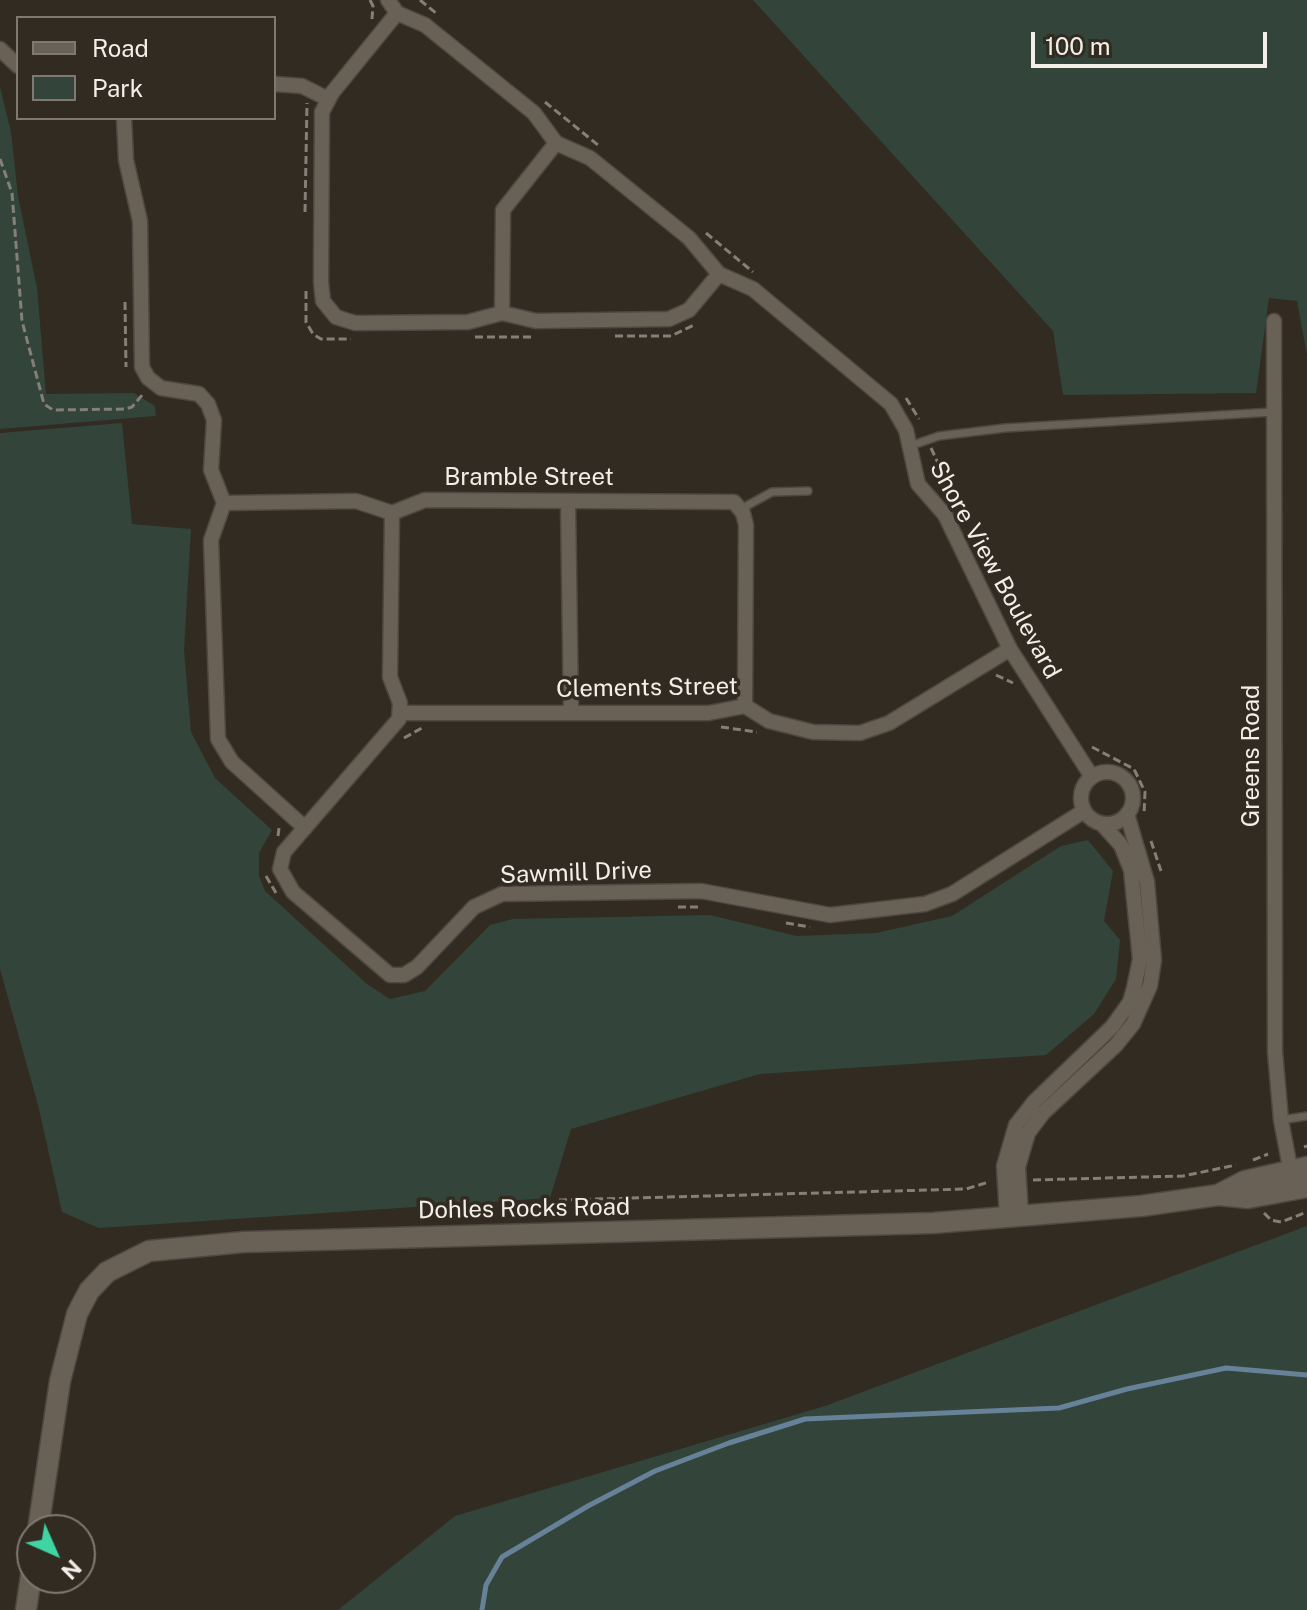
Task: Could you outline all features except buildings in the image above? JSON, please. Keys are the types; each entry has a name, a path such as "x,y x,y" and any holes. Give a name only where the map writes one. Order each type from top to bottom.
{"street":[{"name":"Shore View Boulevard","path":"388,0 397,13 425,25 534,113 556,143 584,154 634,193 698,246 719,274 753,289 876,389 901,419 910,446 915,478 945,515 1010,649 1092,777"},
{"path":"397,13 328,99 319,125 321,293 330,312 342,320 355,323 473,322 502,313 536,321 669,319 685,314 719,274"},
{"path":"0,49 16,64"},
{"path":"276,84 302,86 328,99"},
{"path":"124,120 126,160 140,221 142,367 148,378 161,388 193,391 208,404 214,420 211,470 224,503 211,540 218,739 232,762 305,828"},
{"path":"502,313 503,210 556,143"},
{"name":"Greens Road","path":"1274,321 1275,1052 1281,1120 1302,1168"},
{"name":"Bramble Street","path":"392,513 425,500 722,500 734,502 741,509"},
{"path":"224,503 356,501 392,513 390,677 401,713"},
{"path":"568,501 571,712"},
{"path":"741,509 746,525 745,706"},
{"name":"Clements Street","path":"401,713 709,713 745,706 773,722 813,732 860,733 899,718 1010,649"},
{"name":"Sawmill Drive","path":"401,713 394,729 282,856 284,881 377,967 396,976 417,967 474,907 502,894 701,891 830,915 925,904 952,894 1084,811"},
{"path":"1014,1216 1004,1166 1016,1125 1034,1102 1112,1027 1130,1002 1134,988 1140,959 1131,870 1119,841 1084,811 1083,788 1092,777 1108,772 1128,784 1133,799 1127,814 1116,823 1102,824"},
{"path":"1014,1216 1018,1167 1028,1133 1043,1113 1116,1045 1133,1024 1150,986 1154,945 1147,882 1127,814"},
{"name":"Dohles Rocks Road","path":"40,1514 60,1381 77,1314 89,1291 107,1272 149,1251 203,1243 872,1226 1014,1216 1218,1195 1245,1181 1302,1168"}],"lane":[{"path":"910,446 939,436 1005,428 1273,412"},
{"path":"741,509 772,492 808,491"},
{"path":"1281,1120 1307,1116"}],"path":[{"path":"369,24 374,11 370,0"},
{"path":"420,0 444,20"},
{"path":"541,98 601,147"},
{"path":"305,223 307,102"},
{"path":"0,159 12,193 22,321 44,404 53,410 125,409 141,392 148,398"},
{"path":"696,225 759,277"},
{"path":"306,286 306,322 313,334 321,339 363,338"},
{"path":"125,291 125,364 129,375"},
{"path":"603,336 671,336 687,331 703,317"},
{"path":"470,337 544,337"},
{"path":"987,679 999,675 1012,683 1017,681"},
{"path":"399,742 425,727"},
{"path":"721,727 767,734"},
{"path":"1085,740 1102,754 1128,765 1139,777 1145,792 1145,823"},
{"path":"275,820 284,832"},
{"path":"276,840 279,828"},
{"path":"265,871 269,885 278,895"},
{"path":"672,905 691,910 707,905"},
{"path":"774,920 804,928 819,927"},
{"path":"1025,1180 1183,1176 1239,1164"},
{"path":"991,1173 991,1181"},
{"path":"559,1200 966,1189 997,1181"},
{"path":"1262,1205 1267,1217 1276,1221 1307,1212"}],"green space":[{"path":"753,0 1307,0 1307,355 1297,301 1269,298 1256,393 1063,395 1053,331"},
{"path":"0,87 11,132 18,196 37,288 46,394 134,393 155,406 156,416 0,429"},
{"path":"122,423 132,524 191,529 184,650 191,732 215,778 272,830 259,853 259,876 265,891 367,984 390,999 425,991 490,925 513,919 710,915 797,936 876,933 952,916 1061,846 1088,840 1113,871 1104,921 1120,940 1116,979 1094,1014 1046,1055 760,1074 571,1129 550,1198 99,1228 62,1212 38,1105 0,969 0,433"},
{"path":"1307,1226 1307,1610 338,1610 455,1516 825,1406"}],"waterway":[{"path":"482,1610 486,1585 502,1557 588,1506 655,1471 805,1419 1059,1408 1127,1389 1226,1368 1307,1375"}]}
